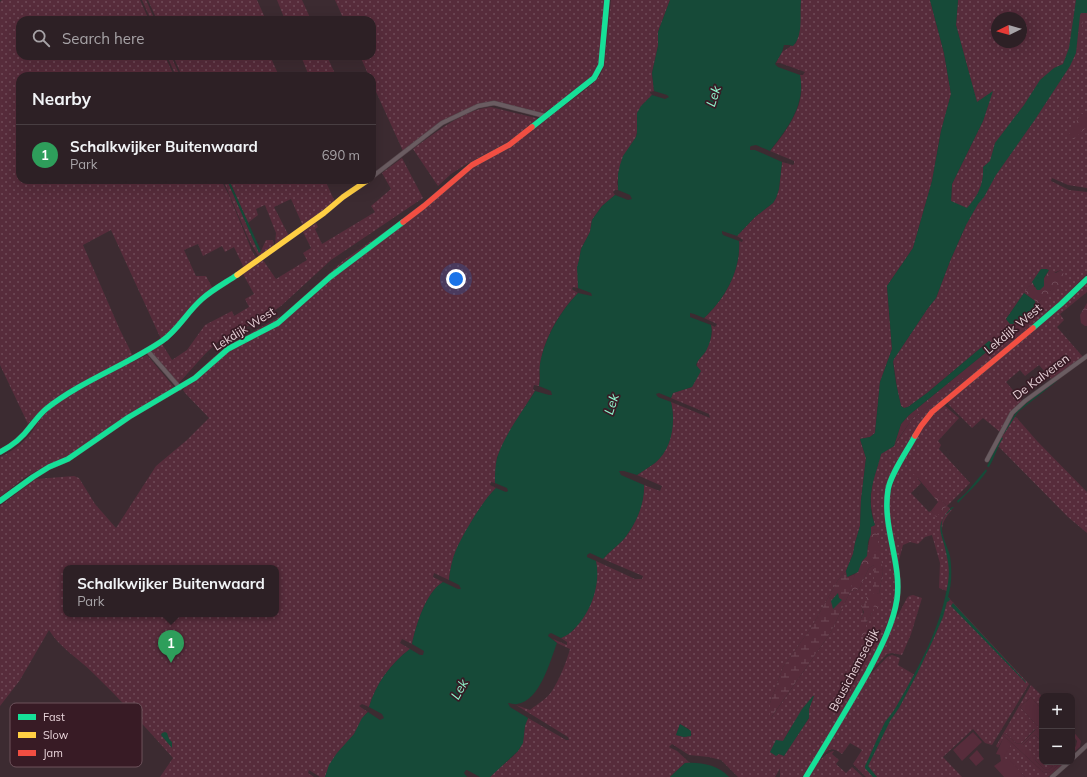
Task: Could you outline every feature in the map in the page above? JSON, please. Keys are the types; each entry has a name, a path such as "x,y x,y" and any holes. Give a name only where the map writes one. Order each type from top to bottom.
{"street":[{"name":"Lekdijk West","path":"0,501 33,477 68,459 129,417 195,378 228,349 278,323 330,277 424,206 472,165 508,144 586,85 599,71 603,54 607,0"},
{"path":"376,174 442,123 478,106 494,103 545,116"},
{"path":"0,452 14,444 46,409 93,378 163,340 183,321 201,300 324,213 342,197 362,184"},
{"name":"Lekdijk West","path":"952,395 1061,304 1087,279"},
{"path":"147,350 180,388"},
{"name":"De Kalveren","path":"987,460 1012,413 1025,401 1087,356"},
{"name":"Beusichemsedijk","path":"806,776 859,688 882,646 893,616 897,598 898,583 887,507 888,489 891,480 921,426 932,412 952,395"},
{"path":"1075,756 1087,745"},
{"path":"1052,777 1066,765"}],"green space":[{"path":"2,0 140,0 147,16 16,16 16,60 167,60 172,72 16,72 16,184 223,184 252,251 257,259 244,268 234,247 225,252 222,246 203,256 198,244 184,250 196,276 206,276 213,289 196,301 187,313 161,339 111,230 83,245 133,356 56,400 33,418 28,424 0,365 0,2"},
{"path":"142,0 146,0 153,16 149,16"},
{"path":"148,0 257,0 264,16 155,16"},
{"path":"277,0 302,0 309,16 283,16"},
{"path":"335,0 605,0 599,67 589,81 544,113 492,102 443,121 403,151 376,92 376,72 367,72 362,60 376,60 376,16 342,16"},
{"path":"611,0 670,0 658,32 658,46 652,73 654,91 650,92 652,95 641,106 636,137 631,145 617,182 618,190 613,192 615,195 602,206 592,220 590,232 581,249 578,288 573,287 572,289 578,293 564,309 548,337 542,357 539,386 534,385 533,389 535,391 514,424 497,457 495,483 491,482 490,485 496,488 481,506 466,531 454,558 449,580 434,573 433,577 443,582 437,587 427,601 419,619 412,644 402,639 400,643 410,649 396,661 380,682 369,707 362,704 359,706 368,712 364,716 351,739 334,758 325,777 320,777 309,770 308,773 314,777 160,777 173,758 142,723 142,703 123,703 64,648 49,630 20,680 0,706 0,506 36,479 74,476 79,478 95,504 116,528 156,466 187,440 209,418 183,390 209,361 229,345 283,315 344,260 419,208 471,168 509,148 590,86 599,77 604,67"},
{"path":"801,0 930,0 944,53 951,94 941,131 932,181 913,248 887,286 892,349 880,382 875,433 870,437 860,439 866,458 861,500 860,526 853,554 846,571 838,580 811,628 783,667 770,703 771,718 831,632 850,592 859,589 869,568 874,565 874,593 879,594 883,571 871,506 871,494 873,480 881,453 894,446 912,419 934,401 995,345 989,341 927,393 908,407 904,408 901,406 893,360 936,298 966,225 951,201 952,184 983,121 992,92 977,103 956,25 958,0 1087,0 1087,188 1068,185 1052,178 1051,181 1069,190 1087,192 1087,274 1059,302 927,414 887,486 896,584 896,593 890,617 874,656 833,731 802,777 780,777 780,769 775,777 738,777 721,760 689,755 672,744 669,747 677,751 690,763 685,763 670,777 490,777 521,747 525,725 528,718 566,740 569,740 568,737 516,705 530,710 547,696 555,686 567,660 570,649 557,643 553,639 567,645 567,642 561,638 574,630 591,603 597,575 596,561 635,579 642,579 643,576 603,559 623,540 632,528 643,500 644,485 660,491 662,486 637,475 655,463 665,451 671,435 672,427 673,418 671,402 710,418 709,414 671,398 673,393 692,387 698,360 705,352 711,338 711,325 715,327 717,324 704,318 719,302 730,283 737,263 739,241 742,242 743,240 737,236 755,217 773,203 779,189 782,162 794,164 794,161 770,151 790,124 800,102 800,75 803,75 805,72 776,63 782,52 796,43 800,24","holes":["1046,269 1053,273 1061,270 1066,279 1036,304 1035,307 1010,324 1006,319 1032,282","869,603 872,613 866,623 861,618 863,614 862,604","813,696 809,709 809,718 784,755 778,754 785,738","680,724 689,729 692,735 684,737 676,735"]},
{"path":"1087,12 1087,17 1083,17 1080,49 1076,48 1076,35 1081,13"},
{"path":"169,60 173,60 178,72 174,72"},
{"path":"175,60 272,60 277,72 180,72"},
{"path":"303,60 329,60 334,72 307,72"},
{"path":"491,107 536,118 537,120 508,142 451,174 438,186 413,149 460,117 471,112"},
{"path":"1081,113 1087,117 1087,127 1074,139 1067,138"},
{"path":"402,158 423,198 331,260 281,306 263,318 218,342 178,384 150,352 162,344 172,360 187,350 205,325 232,311 234,316 249,307 245,299 254,294 243,274 263,260 276,279 307,260 303,253 311,248 303,232 316,223 318,227 315,229 322,244 375,212 371,206 391,189 382,173"},
{"path":"225,184 229,184 259,252 261,251 266,240 273,240 274,246 259,257 249,240"},
{"path":"231,184 327,184 335,202 303,226 291,199 274,207 289,236 275,245 276,233 265,205 256,209 258,215 248,223"},
{"path":"1049,270 1056,273 1061,270 1067,279 1036,304 1035,301 1024,293 1032,282 1034,283 1034,287 1044,286 1044,278"},
{"path":"1087,281 1087,292 1060,314 1064,320 1057,327 1083,357 1052,380 1039,365 1025,376 1020,370 1006,382 1023,402 1000,432 983,418 972,428 948,404 949,400"},
{"path":"1087,303 1087,326 1085,326 1081,323 1080,315"},
{"path":"995,345 998,350 912,419 894,445 901,424 909,415"},
{"path":"147,355 174,387 69,456 24,478 0,497 0,457 9,453 21,444 31,433 44,414 73,393 97,379"},
{"path":"944,405 959,418 938,441 941,445 939,449 970,483 947,506 952,510 946,517 943,524 942,536 950,563 949,592 939,588 940,563 932,535 925,537 918,544 910,542 903,545 898,564 889,511 890,494 901,466 918,435 936,411","holes":["916,476 947,506 936,516 931,511 929,512 911,493 921,483"]},
{"path":"1014,417 1016,417 1037,441 1087,492 1087,533 1068,517 998,446 1008,425"},
{"path":"912,470 947,506 936,517 931,511 938,502 911,472"},
{"path":"875,525 880,552 874,562 874,565 869,568 859,589 850,592 856,572 867,555 870,527"},
{"path":"868,542 868,550 880,552 883,571 879,594 874,593 874,562 872,555 867,556"},
{"path":"846,571 848,577 855,574 850,592 831,632 770,719 770,703 783,667 811,628 838,580"},
{"path":"876,592 882,599 875,615 872,603 867,603 866,597"},
{"path":"913,595 922,598 911,634 902,655 892,653 887,654 872,670 893,621 907,598"},
{"path":"948,597 1029,684 992,745 985,743 973,729 943,757 962,777 866,777 853,764 862,750 850,743 842,754 832,749 827,751 818,759 868,677 887,657 892,655 900,658 898,665 915,675 929,648"},
{"path":"871,602 874,605 872,613 867,621 861,625 860,621 864,612 862,604"},
{"path":"859,622 866,625 866,635 859,636 858,631 861,628"},
{"path":"1031,685 1039,693 1039,706 1031,697 1020,707 1039,728 1039,734 1035,729 1021,744 1016,743 1005,733 1003,735 1043,772 1049,773 1058,765 1062,765 1048,777 1025,777 1010,761 1002,758 1004,737 998,748 996,746"},
{"path":"1031,697 1039,706 1039,728 1020,707"},
{"path":"1036,729 1039,733 1039,739 1035,735 1023,745 1023,747 1026,747 1036,757 1035,760 1044,769 1048,770 1054,765 1058,765 1049,773 1043,772 1003,735 1005,733 1016,743 1021,744"},
{"path":"973,732 982,742 962,761 953,750"},
{"path":"1075,734 1081,741 1080,747 1075,751 1075,747 1077,741"},
{"path":"1035,735 1039,739 1039,764 1023,748 1023,745"},
{"path":"1004,736 1011,745 1003,758 1010,760 1025,777 1004,777 994,766 1001,761 1000,755 996,754"},
{"path":"977,750 984,759 976,766 969,758"},
{"path":"833,751 832,754 839,760 836,764 846,773 852,767 863,777 810,777 818,762"},
{"path":"1040,765 1054,765 1048,770 1044,769"}],"water":[{"name":"Lek","path":"670,0 801,0 799,36 793,46 784,45 775,64 778,67 800,75 801,86 798,106 794,116 770,151 756,145 750,147 750,150 755,150 782,162 779,189 776,198 773,203 755,217 737,236 722,231 723,235 739,241 739,252 734,273 719,302 704,318 690,313 690,317 711,325 712,328 709,345 696,365 701,371 692,387 673,393 671,398 659,393 656,394 658,397 671,402 673,427 669,443 661,457 655,463 637,475 619,471 621,475 644,485 643,500 635,521 623,540 603,559 590,553 587,555 587,557 596,561 597,570 596,588 590,607 580,622 568,634 561,638 551,633 549,634 548,636 557,643 543,679 532,696 517,704 508,703 510,707 528,718 525,726 523,743 518,751 490,777 480,777 466,770 464,773 467,777 325,777 329,765 337,753 354,734 362,718 368,712 380,720 384,718 382,714 369,707 380,682 390,668 410,649 420,655 423,655 424,651 412,644 419,619 427,601 437,587 443,582 461,589 459,585 449,580 452,561 459,543 485,500 491,493 496,488 506,492 508,491 507,488 495,483 495,467 500,449 514,423 535,391 552,395 551,391 539,386 542,354 549,335 571,300 578,293 592,296 591,293 578,288 577,267 581,249 590,232 592,220 602,206 615,195 628,200 632,199 630,195 618,190 618,174 623,156 636,137 637,113 641,106 652,95 665,99 669,97 654,91 652,73 658,46 658,32"},
{"path":"930,0 958,0 956,25 977,102 993,91 983,121 952,184 951,201 967,208 980,189 983,167 990,161 995,143 1024,105 1040,80 1054,68 1063,64 1069,48 1076,0 1087,0 1087,13 1081,13 1080,15 1076,53 1070,66 978,204 966,225 936,298 894,359 893,362 896,383 901,406 904,408 908,407 927,393 989,341 995,345 909,415 901,424 894,446 881,454 871,493 871,511 875,525 871,527 867,556 862,561 858,572 847,577 846,571 853,554 860,526 861,500 866,458 860,439 870,437 875,433 880,382 892,349 887,286 913,248 932,181 941,131 951,94 944,53"},
{"path":"229,184 231,184 261,251 259,253"},
{"path":"1041,269 1049,270 1044,278 1044,286 1040,290 1037,290 1032,282"},
{"path":"1024,293 1035,301 1035,307 1013,324 1010,324 1006,319"},
{"path":"1056,380 1057,381 1018,412 1004,434 1003,433 1017,411"},
{"path":"1001,437 1003,438 988,467 987,466"},
{"path":"986,469 987,471 980,480 958,503 957,501 966,493"},
{"path":"952,507 954,507 942,522 943,535 951,561 951,582 948,597 950,599 947,602 943,617 917,674 899,708 890,721 868,766 877,777 873,777 865,766 885,722 896,707 926,652 938,623 948,584 949,570 940,530 942,520"},
{"path":"838,593 839,598 842,600 833,609 831,601"},
{"path":"953,603 1026,682 1026,683 951,606"},
{"path":"813,696 809,709 809,718 784,756 779,754 776,756 770,752 776,740 783,741 802,709"},
{"path":"680,724 691,731 691,736 684,737 676,735"},
{"path":"165,732 172,742 172,748 161,735"},
{"path":"685,763 709,765 725,773 729,777 670,777"}],"traffic: fast":[{"path":"532,127 594,78 601,65 607,0"},
{"path":"0,501 33,477 49,467 68,459 129,417 195,378 228,349 278,323 330,277 403,222"},
{"path":"0,452 20,438 44,411 60,399 88,382 148,350 168,337 202,299 237,275"},
{"path":"1033,328 1087,279"},
{"path":"806,777 868,672 886,637 895,609 898,585 888,518 888,490 895,470 915,436"}],"traffic: slow":[{"path":"237,275 362,184"}],"traffic: jam":[{"path":"403,222 472,165 509,145 532,127"},
{"path":"915,436 932,412 1033,328"}],"place":[{"name":"Schalkwijker Buitenwaard","path":"171,663"}]}
